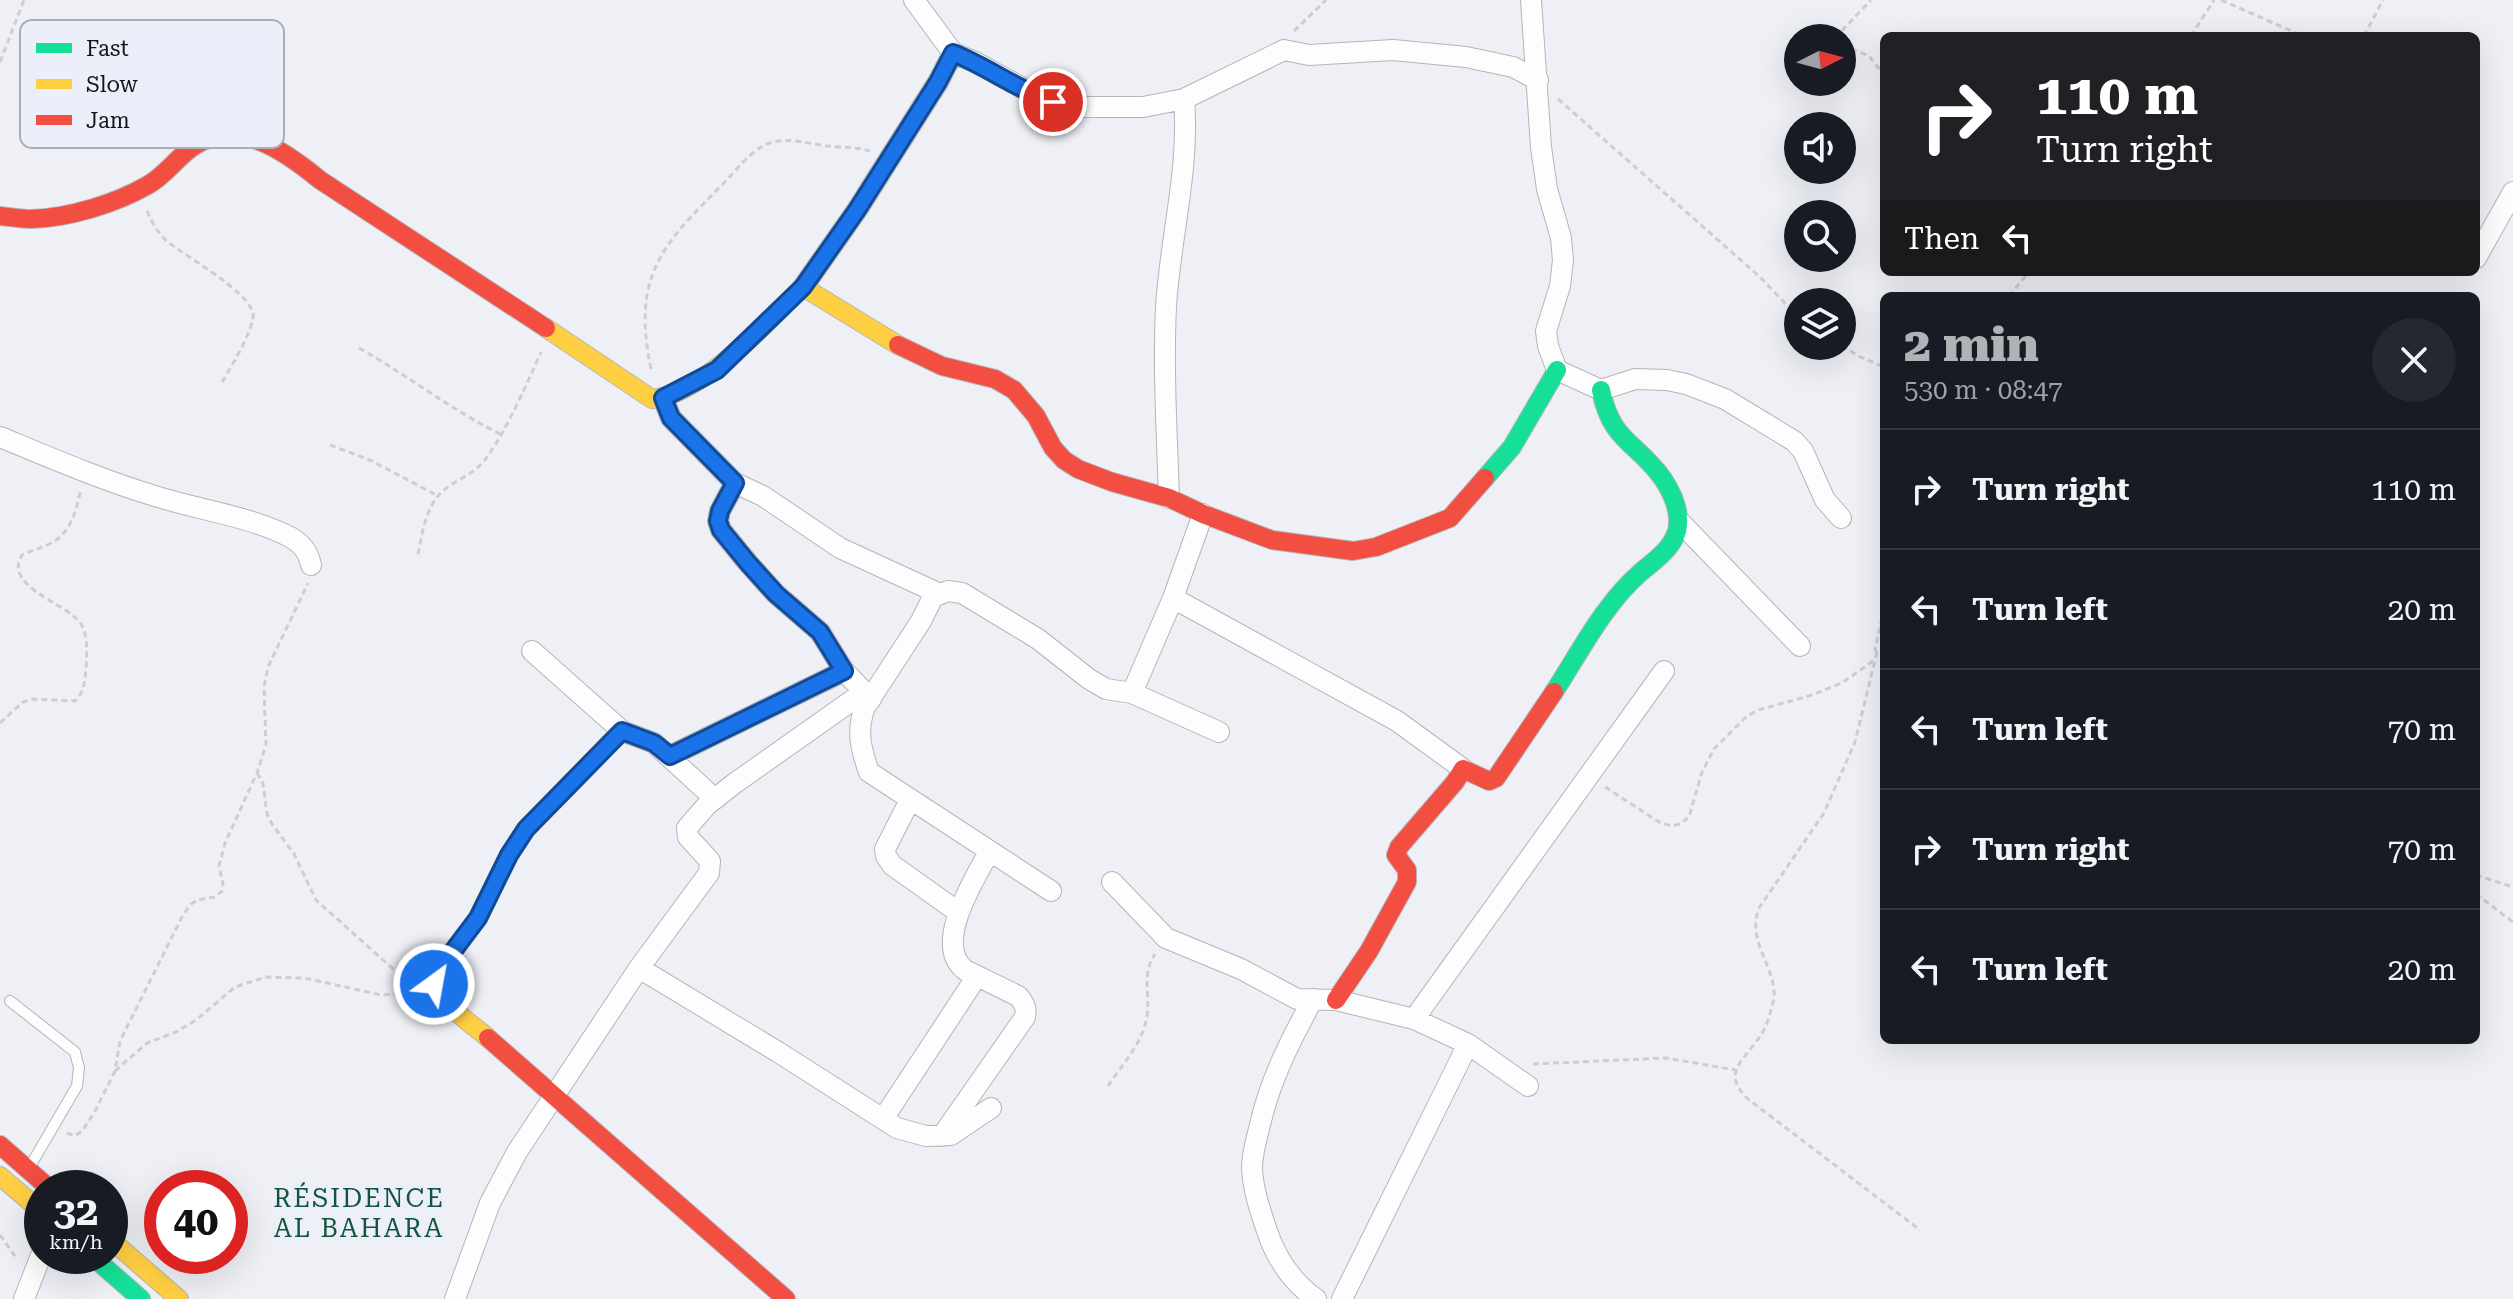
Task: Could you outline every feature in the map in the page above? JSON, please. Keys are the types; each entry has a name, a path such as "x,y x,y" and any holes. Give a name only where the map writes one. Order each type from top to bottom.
{"street":[{"path":"914,0 953,53 1039,97 1071,107 1143,107 1184,99 1284,50 1309,55 1393,50 1466,57 1513,67 1538,80"},
{"path":"1531,0 1541,147 1563,260 1560,286 1546,331 1557,370 1601,390 1635,379 1667,380 1725,399 1794,441 1803,451 1825,500 1841,518"},
{"path":"275,148 648,397 660,399 717,370 803,287 857,210 953,53"},
{"path":"1169,498 1167,305 1186,138 1184,99"},
{"path":"0,216 30,219 81,212 145,187 161,177 191,148"},
{"path":"2480,251 2513,192"},
{"path":"803,287 911,353 942,366 995,379 1014,390 1036,416 1053,448 1078,469 1169,498 1272,540 1353,551 1376,547 1450,518 1512,447 1557,370"},
{"path":"1601,390 1604,407 1612,422 1621,437 1656,469 1677,508 1680,522 1800,646"},
{"path":"660,399 671,418 735,483 763,496 840,548 940,594"},
{"path":"0,437 152,495 250,522 288,536 303,546 311,565"},
{"path":"735,483 720,511 718,521 721,530 776,594 820,632 844,671 867,695"},
{"path":"1132,693 1173,598 1203,514"},
{"path":"1173,598 1397,721 1463,769 1489,781 1496,778 1621,591 1669,547 1680,522"},
{"path":"455,1299 490,1203 517,1152 639,968 709,873 711,865 708,858 690,841 686,831 707,805 867,695 921,621 933,597 955,591 968,596 1038,639 1106,689 1132,693 1219,732"},
{"path":"532,651 622,731 654,743 715,799"},
{"path":"670,756 844,671"},
{"path":"1414,1019 1664,671"},
{"path":"867,695 860,719 860,746 869,772 1051,891"},
{"path":"622,731 526,829 509,855 478,918 435,975 435,989 786,1299"},
{"path":"1336,1000 1369,951 1407,882 1407,867 1396,855 1399,847 1463,769"},
{"path":"910,800 885,849 886,856 892,865 958,912"},
{"path":"942,1136 1025,1017 1025,1007 1018,996 961,967 956,959 954,941 958,912 989,852"},
{"path":"1112,882 1166,938 1241,969 1297,999 1336,1000 1414,1019 1468,1044 1528,1086"},
{"path":"639,968 883,1119 911,1133 942,1136 959,1130 991,1108"},
{"path":"883,1119 977,976"},
{"path":"1300,1295 1270,1240 1252,1165 1269,1090 1313,999"},
{"path":"1342,1299 1468,1044"},
{"path":"0,1145 28,1169"},
{"path":"0,1176 24,1197"},
{"path":"128,1255 179,1299"},
{"path":"24,1299 32,1274"},
{"path":"113,1274 141,1299"}],"lane":[{"path":"10,1001 75,1052 79,1076 77,1086 28,1169"}],"path":[{"path":"0,62 24,0"},
{"path":"1284,50 1294,31 1326,0"},
{"path":"1848,24 1871,0"},
{"path":"2194,32 2214,0"},
{"path":"2221,0 2294,32"},
{"path":"2366,32 2383,0"},
{"path":"1856,51 1869,56 1880,70"},
{"path":"1538,80 1760,277 1784,302"},
{"path":"660,399 649,357 647,287 667,245 685,223 751,156 768,144 786,141 850,145 889,157"},
{"path":"145,187 146,208 159,233 219,277 253,312 253,322 220,385"},
{"path":"2012,292 2026,276"},
{"path":"418,554 426,518 438,496 481,465 552,331"},
{"path":"359,348 464,416 500,434"},
{"path":"1856,355 1880,365"},
{"path":"330,445 370,460 438,496"},
{"path":"0,723 23,702 43,698 75,701 85,687 87,646 82,625 73,614 25,583 19,560 26,553 49,545 64,534 73,520 86,471"},
{"path":"54,1124 70,1135 79,1134 94,1113 115,1071 120,1041 182,917 197,900 215,897 222,891 219,866 225,843 257,773 266,745 264,687 268,667 309,581 311,565"},
{"path":"1880,627 1876,659 1855,742 1824,813 1756,916 1757,937 1774,995 1770,1016 1762,1034 1736,1070 1735,1083 1748,1099 1920,1230"},
{"path":"1588,776 1659,822 1672,826 1680,824 1689,817 1702,772 1714,749 1747,716 1842,683 1876,659"},
{"path":"115,1071 147,1043 196,1020 235,987 266,977 305,978 381,995 398,994 415,988 316,900 294,854 267,814 263,783 257,773"},
{"path":"2480,876 2513,887"},
{"path":"2480,897 2513,922"},
{"path":"1108,1086 1143,1030 1148,1008 1147,969 1166,938"},
{"path":"1499,1067 1666,1058 1736,1070"},
{"path":"0,1235 30,1279"}],"traffic: fast":[{"path":"1485,478 1512,447 1557,370"},
{"path":"1554,692 1604,613 1628,585 1667,549 1677,531 1677,511 1670,491 1653,467 1611,421 1601,390"},
{"path":"113,1274 141,1299"}],"traffic: slow":[{"path":"546,328 652,399 672,394 713,371 803,287 898,345"},
{"path":"488,1038 446,1002 436,984 435,975 478,918 509,855 526,829 622,731"},
{"path":"0,1176 24,1197"},
{"path":"128,1255 179,1299"}],"traffic: jam":[{"path":"0,216 45,218 106,204 154,181 191,148"},
{"path":"275,148 546,328"},
{"path":"898,345 942,366 995,379 1014,390 1036,416 1053,448 1078,469 1169,498 1272,540 1353,551 1376,547 1450,518 1485,478"},
{"path":"1336,1000 1369,951 1407,882 1407,870 1396,855 1399,847 1463,769 1489,781 1496,778 1554,692"},
{"path":"488,1038 786,1299"},
{"path":"0,1145 28,1170"}],"district":[{"name":"RÉSIDENCE AL BAHARA","path":"359,1213"}],"route":[{"path":"434,984 435,975 478,918 509,855 526,829 622,731 654,743 670,756 844,671 820,632 776,594 721,530 718,521 720,511 735,483 671,418 663,398 717,370 803,287 857,210 953,53 1053,102"}]}
